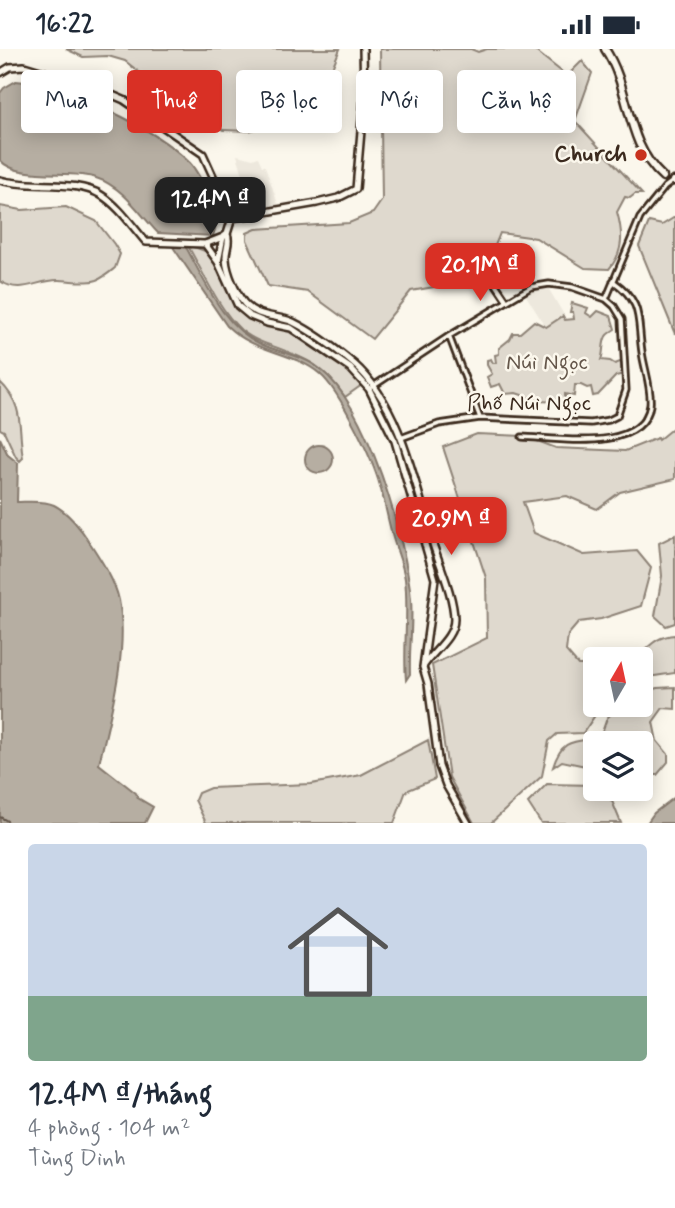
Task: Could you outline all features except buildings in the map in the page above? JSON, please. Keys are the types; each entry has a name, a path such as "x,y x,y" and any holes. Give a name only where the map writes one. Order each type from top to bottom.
{"main road":[{"path":"232,218 317,203 338,198 356,189 364,96 363,49"},
{"path":"605,49 617,72 631,126 638,142 663,177 674,181"},
{"path":"0,73 10,67 24,66 96,88 124,100 203,154 232,218 218,262"},
{"path":"0,180 89,190 100,194 146,241 205,244 225,235"},
{"path":"225,235 230,238 226,260 246,309"},
{"path":"205,244 218,262 238,306 267,323 291,328 312,337 372,388 398,439 454,619 450,634 423,667"},
{"path":"218,262 226,260"},
{"path":"421,517 435,579 423,667 428,684 439,767 468,823"}],"street":[{"path":"663,177 665,187"},
{"path":"372,388 449,336 531,287 549,284 572,287 606,299 634,228 665,187 674,181"},
{"path":"491,277 507,301"},
{"path":"522,437 607,439 640,426 646,418 650,399 641,346 639,314 634,299 613,281"},
{"name":"Phố Núi Ngọc","path":"398,439 439,424 480,418 591,423 617,416 626,390 624,327 618,312 606,299"},
{"path":"449,336 480,418"}],"shaded area":[{"path":"16,81 21,82 21,133 113,133 113,112 127,120 127,133 150,133 155,136 190,163 202,181 219,215 213,236 158,233 130,201 114,187 96,178 32,173 8,166 0,160 0,93"},
{"path":"237,155 253,159 258,157 262,166 265,166 279,207 254,211"},
{"path":"175,244 183,245 187,249 217,303 236,327 261,344 299,357 320,369 337,387 354,412 382,475 408,573 412,617 410,674 406,680 404,574 376,474 355,427 337,395 320,374 309,366 250,342 227,326 173,247"},
{"path":"547,286 564,315 545,326 525,294"},
{"path":"0,438 8,455 18,463 17,502 45,502 64,512 87,538 114,585 119,600 122,640 113,704 99,764 136,793 138,798 153,807 145,823 0,823"},
{"path":"319,445 329,449 333,459 329,469 319,473 309,469 305,459 309,449"},
{"path":"675,797 675,823 647,823 654,813"}],"green space":[{"path":"66,49 340,49 331,70 236,70 236,130 222,129 222,70 136,70 125,61 108,56 83,57"},
{"path":"380,49 471,49 478,52 487,49 533,49 559,70 457,70 457,133 576,133 576,122 642,194 625,197 617,212 621,242 614,263 609,269 585,268 536,238 500,233 490,258 440,286 411,291 372,339 308,292 268,286 247,240 247,233 256,229 349,223 373,213 382,200 381,133 443,133 443,70 380,70"},
{"path":"582,61 592,73 576,118 576,70 573,70"},
{"path":"0,206 22,210 66,207 96,221 120,254 115,268 102,278 92,281 58,280 22,287 7,285 0,281"},
{"path":"675,217 675,334 639,246 649,222 662,225"},
{"path":"188,246 217,253 240,311 293,326 347,361 366,382 345,397 315,365 245,333 218,301"},
{"name":"Núi Ngọc","path":"572,303 588,308 586,313 592,317 598,311 611,316 615,329 605,337 601,360 615,364 623,361 624,374 616,376 598,395 593,396 591,387 575,385 574,396 565,394 565,402 536,401 535,405 531,405 531,398 516,393 505,394 500,384 491,387 487,377 492,374 487,360 491,359 496,363 495,355 499,354 499,348 513,333 520,333 534,321 546,327 563,316 565,320 574,319 573,312 570,312"},
{"path":"0,382 17,409 23,458 20,461 4,431 0,429"},
{"path":"675,426 675,479 620,492 597,509 567,496 523,502 534,533 584,555 637,551 651,568 641,606 601,619 579,622 568,635 566,651 578,665 583,665 583,717 594,717 583,733 557,734 549,741 542,776 491,823 474,823 449,777 432,665 487,638 486,578 443,447 477,434 524,436 556,448 625,451 657,438 658,440"},
{"path":"675,535 675,623 666,626 655,616 662,576 659,543"},
{"path":"675,635 675,673 653,676 653,647 648,647 666,636"},
{"path":"675,687 675,709 663,708 653,722 657,741 668,754 668,762 657,775 653,775 653,731 602,731 608,717 653,717 653,690"},
{"path":"428,740 435,779 406,791 394,823 206,823 195,800 198,793 210,788 311,784 361,775"},
{"path":"583,740 583,765 562,761 553,767 560,751 576,741"},
{"path":"547,784 583,785 583,801 612,801 621,823 541,823 528,803"}],"ferry route":[{"path":"0,817 11,823"}],"place":[{"name":"Church","path":"641,155"}]}
